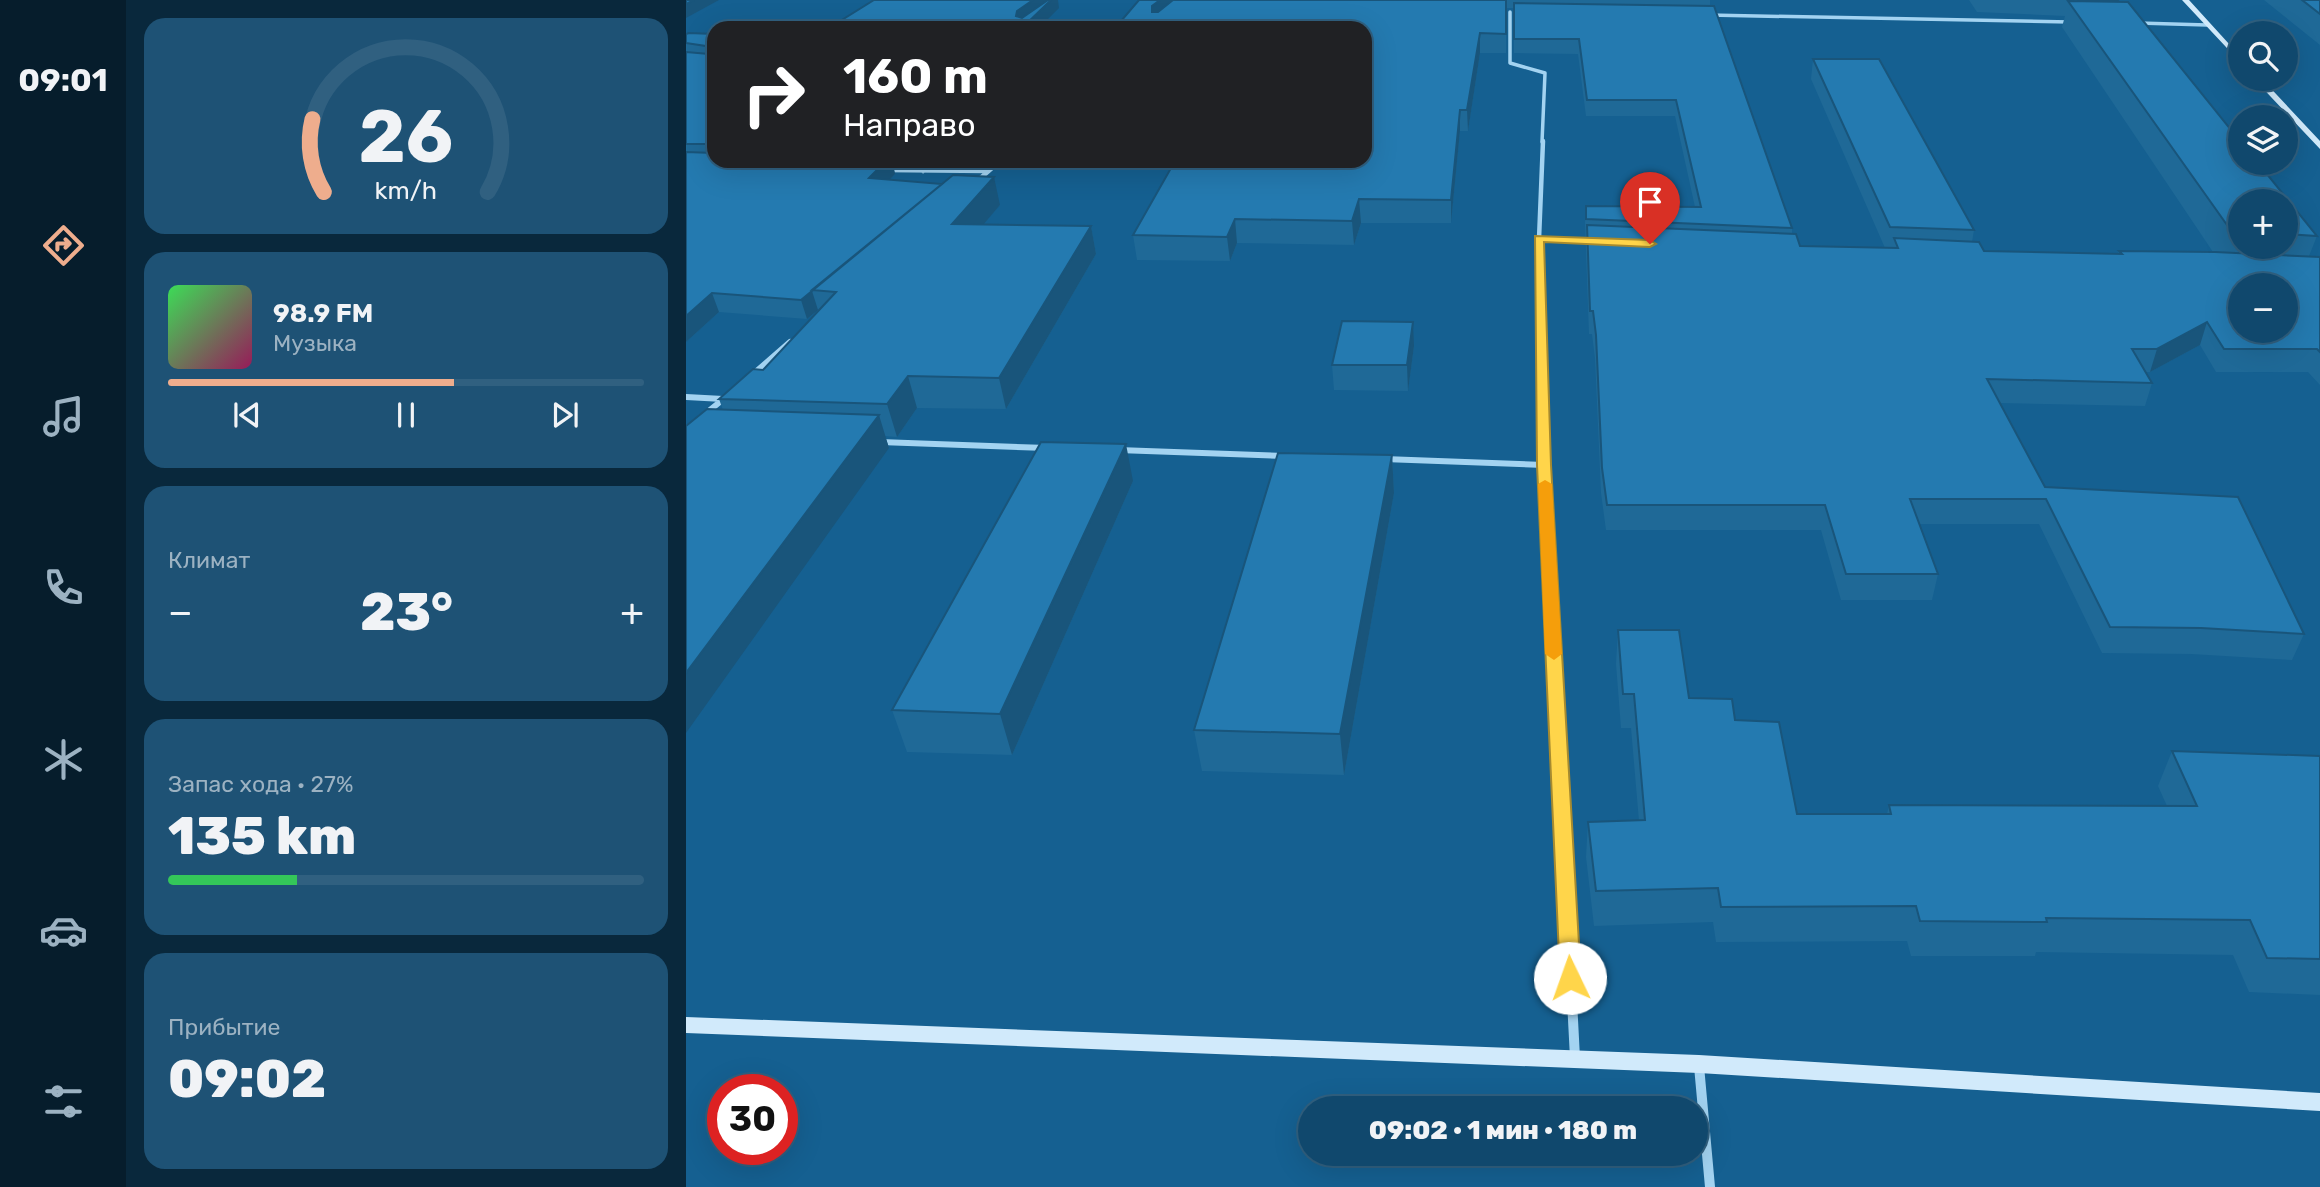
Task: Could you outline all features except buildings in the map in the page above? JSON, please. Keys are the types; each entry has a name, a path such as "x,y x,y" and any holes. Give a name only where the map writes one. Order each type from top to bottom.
{"street":[{"path":"2185,0 2228,47"},
{"path":"1497,11 1510,12 1511,63 1545,73 1539,239 1544,465 1575,1059"},
{"path":"1705,15 2082,22"},
{"path":"2138,23 2207,24"},
{"path":"2269,91 2320,146"},
{"path":"967,189 992,168"},
{"path":"881,170 988,171"},
{"path":"1539,239 1608,242"},
{"path":"745,381 798,335"},
{"path":"695,423 734,390"},
{"path":"686,397 723,399"},
{"path":"866,441 1060,448"},
{"path":"1115,450 1295,456"},
{"path":"1378,459 1544,465"},
{"path":"686,1025 1699,1063 2320,1102"},
{"path":"1699,1063 1710,1187"}],"slow traffic":[{"path":"1545,484 1554,654"}],"route":[{"path":"1570,978 1544,465 1539,239 1650,244"}]}
